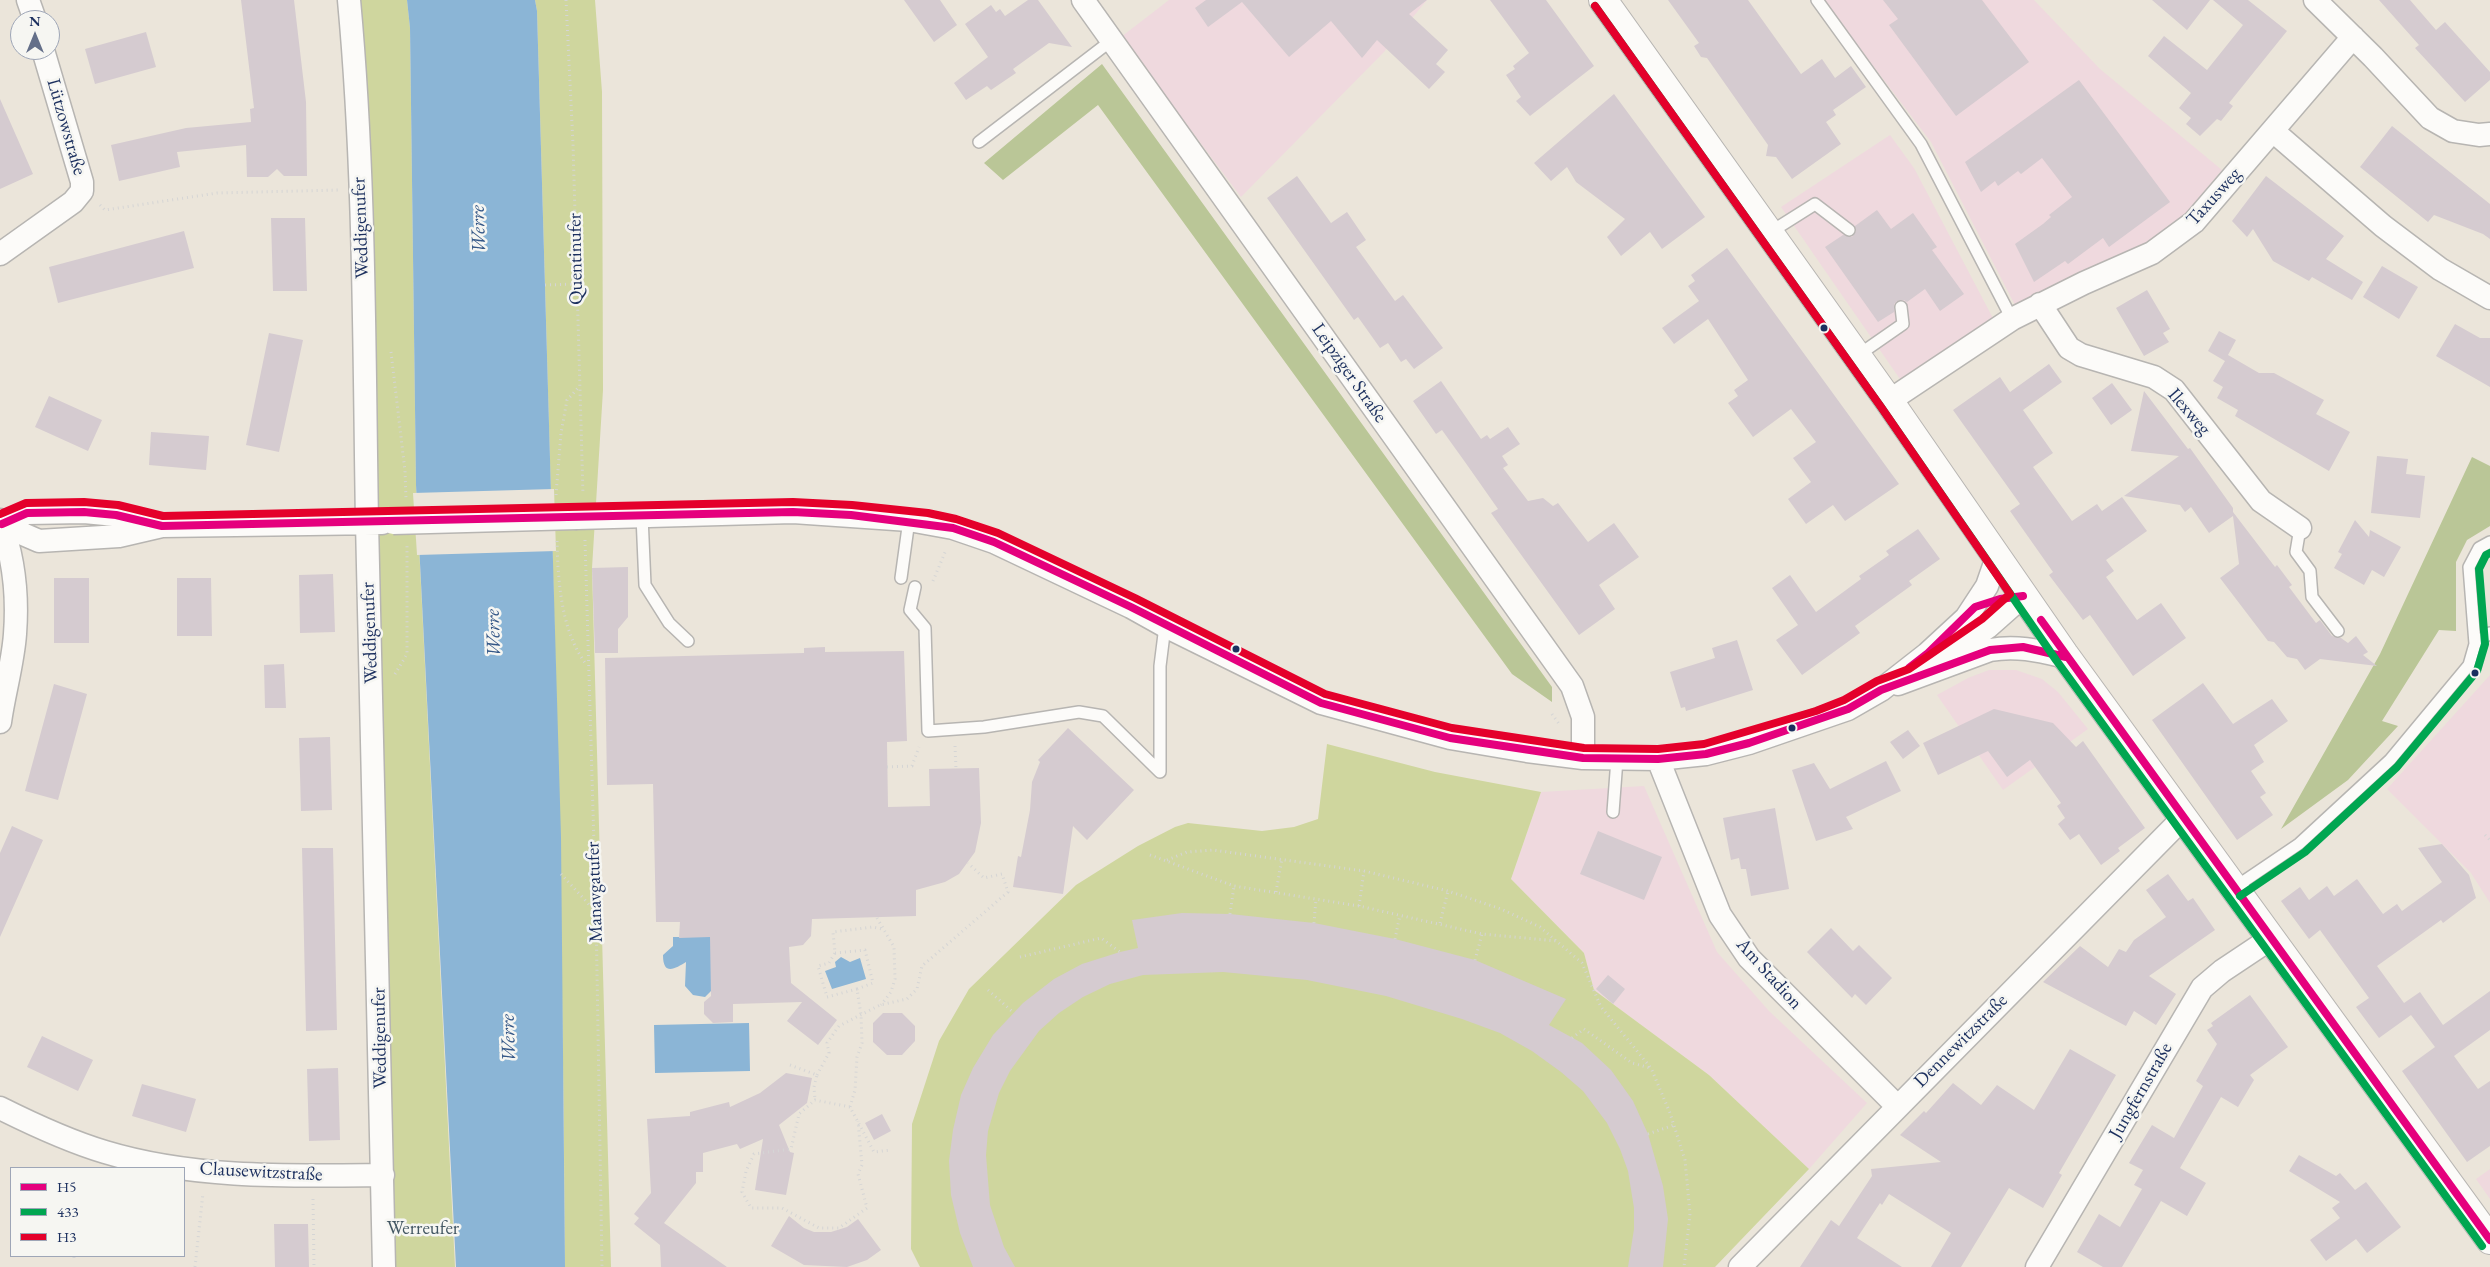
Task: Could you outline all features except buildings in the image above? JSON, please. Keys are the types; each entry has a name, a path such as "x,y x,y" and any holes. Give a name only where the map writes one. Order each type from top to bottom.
{"main road":[{"path":"1603,0 1889,401 2066,657 2490,1240"}],"street":[{"name":"Weddigenufer","path":"349,0 360,189 365,321 367,523 384,1267"},
{"name":"Leipziger Straße","path":"1083,0 1572,686 1583,717 1583,758"},
{"path":"2315,0 2373,57 2430,118 2454,131 2479,135 2490,134"},
{"name":"Taxusweg","path":"1889,401 2012,319 2040,304 2133,262 2171,240 2194,222 2353,37"},
{"name":"Lützowstraße","path":"0,254 73,202 82,191 82,182 46,60"},
{"path":"2273,131 2383,226 2440,269 2490,298"},
{"name":"Ilexweg","path":"2040,304 2070,348 2075,352 2154,378 2174,390 2262,501 2300,528"},
{"path":"0,722 15,636 16,587 12,555 1,523 27,513 84,512 116,515 162,526 393,523 793,512 909,520 953,528 994,542 1131,607 1320,703 1450,738 1583,758 1658,759 1706,754 1749,743 1848,709 1880,690 1926,654 1975,607 1986,586 1997,557"},
{"path":"1975,607 2000,599 2024,596"},
{"path":"1914,678 1988,627 2024,596"},
{"path":"0,647 5,688"},
{"path":"1880,690 1990,650 2023,647 2066,657"},
{"name":"Am Stadion","path":"1658,759 1720,915 1749,958 1897,1106"},
{"name":"Dennewitzstraße","path":"1740,1267 2184,817"},
{"name":"Jungfernstraße","path":"2037,1267 2202,988 2270,939"},
{"name":"Clausewitzstraße","path":"0,1108 54,1134 106,1152 177,1167"},
{"name":"Clausewitzstraße","path":"185,1168 206,1171 313,1176 383,1175"}],"lane":[{"path":"1817,0 1921,144 2012,319"},
{"path":"979,142 1112,40"},
{"path":"1769,233 1815,204 1849,230"},
{"path":"1857,356 1903,324 1901,306"},
{"path":"642,516 645,585 668,623 688,641"},
{"path":"901,578 909,520"},
{"path":"2300,528 2296,552 2310,571 2312,597 2338,631"},
{"path":"2234,888 2299,844 2390,760 2469,664 2476,644 2469,567 2479,548 2490,542"},
{"path":"915,587 910,610 925,628 928,731 984,727 1079,712 1103,716 1160,772 1160,666 1166,626"},
{"path":"2476,644 2490,632"},
{"path":"1613,812 1618,758"}],"path":[{"name":"Quentinufer","path":"566,0 577,284 580,518"},
{"path":"82,191 105,210 217,193 360,189"},
{"path":"546,285 577,284"},
{"name":"Manavgatufer","path":"580,518 596,912 602,1267"},
{"path":"917,618 948,546 953,528"},
{"path":"887,767 912,766 920,744 928,731"},
{"path":"2485,835 2490,840"},
{"path":"1166,860 1188,852 1213,850 1282,858 1364,871 1448,891 1501,909 1540,927 1582,962 1601,1007 1651,1068 1674,1125 1685,1160 1690,1214 1684,1267"},
{"path":"1150,855 1234,886 1358,906 1482,934 1557,941"},
{"path":"1276,892 1282,858"},
{"path":"815,1100 814,1087 817,1075 827,1059 829,1053 828,1043 839,1026 880,1005 907,999 917,988 922,966 1008,892 1002,874 984,878 968,864"},
{"path":"1358,906 1364,871"},
{"path":"561,874 596,912"},
{"path":"1230,914 1234,886"},
{"path":"1440,924 1448,891"},
{"path":"1314,923 1316,899"},
{"path":"1395,939 1400,915"},
{"path":"877,918 894,947 895,979 891,992 880,1005"},
{"path":"835,953 865,950 874,983 827,997 818,966 829,963 835,953 833,932 873,927 882,928"},
{"path":"1475,960 1482,934"},
{"path":"1020,957 1101,938 1120,952"},
{"path":"857,989 861,1015 862,1043 857,1057 855,1090 850,1107 874,1152 891,1150"},
{"path":"988,990 1014,1013"},
{"path":"1572,1038 1584,1029 1632,1063 1651,1068"},
{"path":"790,1065 817,1075"},
{"path":"815,1100 850,1107"},
{"path":"815,1100 799,1114 791,1149 754,1154 746,1171 742,1192 751,1208 782,1208 819,1228 839,1228 854,1219 867,1208 858,1174 862,1165 858,1121"},
{"path":"1648,1134 1674,1125"},
{"path":"195,1267 206,1171"},
{"path":"313,1176 314,1267"}],"shaded area":[{"path":"1169,0 1427,0 1384,52 1241,197 1121,37"},
{"path":"1823,0 2034,0 2100,69 2222,170 2176,225 2153,244 2017,309 1931,142"},
{"path":"1890,135 1914,168 1995,322 1902,382 1781,207"},
{"path":"1989,670 2016,670 2042,679 2058,692 2088,729 2003,790 1937,695 1968,678"},
{"path":"2490,675 2490,903 2471,873 2387,789"},
{"path":"1644,786 1717,952 1769,1011 1867,1103 1809,1169 1709,1075 1594,990 1584,953 1511,879 1541,792"},
{"path":"2490,1169 2490,1199 2476,1179"}],"green space":[{"name":"Werreufer","path":"359,0 407,0 410,28 416,485 455,1267 394,1267"},
{"path":"535,0 595,0 602,92 603,390 592,568 611,1267 565,1267 555,639 537,11"},
{"path":"1102,64 1552,687 1552,702 1512,674 1098,105 1003,180 984,163"},
{"path":"2472,457 2490,466 2490,526 2467,540 2456,562 2456,631 2439,630 2382,721 2398,726 2348,780 2281,829 2380,654"},
{"path":"1327,744 1435,772 1541,792 1511,879 1584,953 1594,990 1709,1075 1809,1169 1715,1267 920,1267 911,1249 912,1124 939,1041 969,989 1076,885 1138,846 1175,827 1188,823 1262,831 1294,827 1318,819"}],"water":[{"name":"Werre","path":"407,0 535,0 537,11 561,837 565,1267 456,1267 416,485 410,28"},
{"path":"673,937 718,937 711,964 711,991 705,997 693,995 685,986 686,962 671,969 665,966 663,955 673,946"},
{"path":"841,957 850,962 860,958 866,979 832,989 825,971 836,967 835,962"},
{"path":"749,1023 750,1071 655,1073 654,1025"}],"pier":[{"path":"554,489 556,551 417,555 413,493"}],"transit line":[{"name":"433","path":"1595,6 1881,407 2056,660 2482,1246"},
{"name":"H3","path":"0,514 26,503 84,502 118,505 163,516 793,502 852,505 928,513 956,519 998,533 1135,598 1325,694 1452,728 1584,748 1658,749 1704,744 1816,711 1844,700 1877,681 1909,669 1982,619 2010,594 1881,407 1595,6"},
{"name":"H5","path":"2,524 27,513 84,512 116,515 162,526 793,512 851,515 953,528 994,542 1131,607 1321,703 1450,738 1583,758 1658,759 1706,754 1749,743 1848,709 1881,690 1990,650 2023,647 2066,657"},
{"name":"433","path":"2240,896 2305,852 2397,767 2477,671 2485,644 2479,569 2486,555 2490,553"},
{"name":"H5","path":"1909,668 1927,654 1975,607 2000,599 2023,596"},
{"name":"H5","path":"2041,620 2490,1240"}]}
